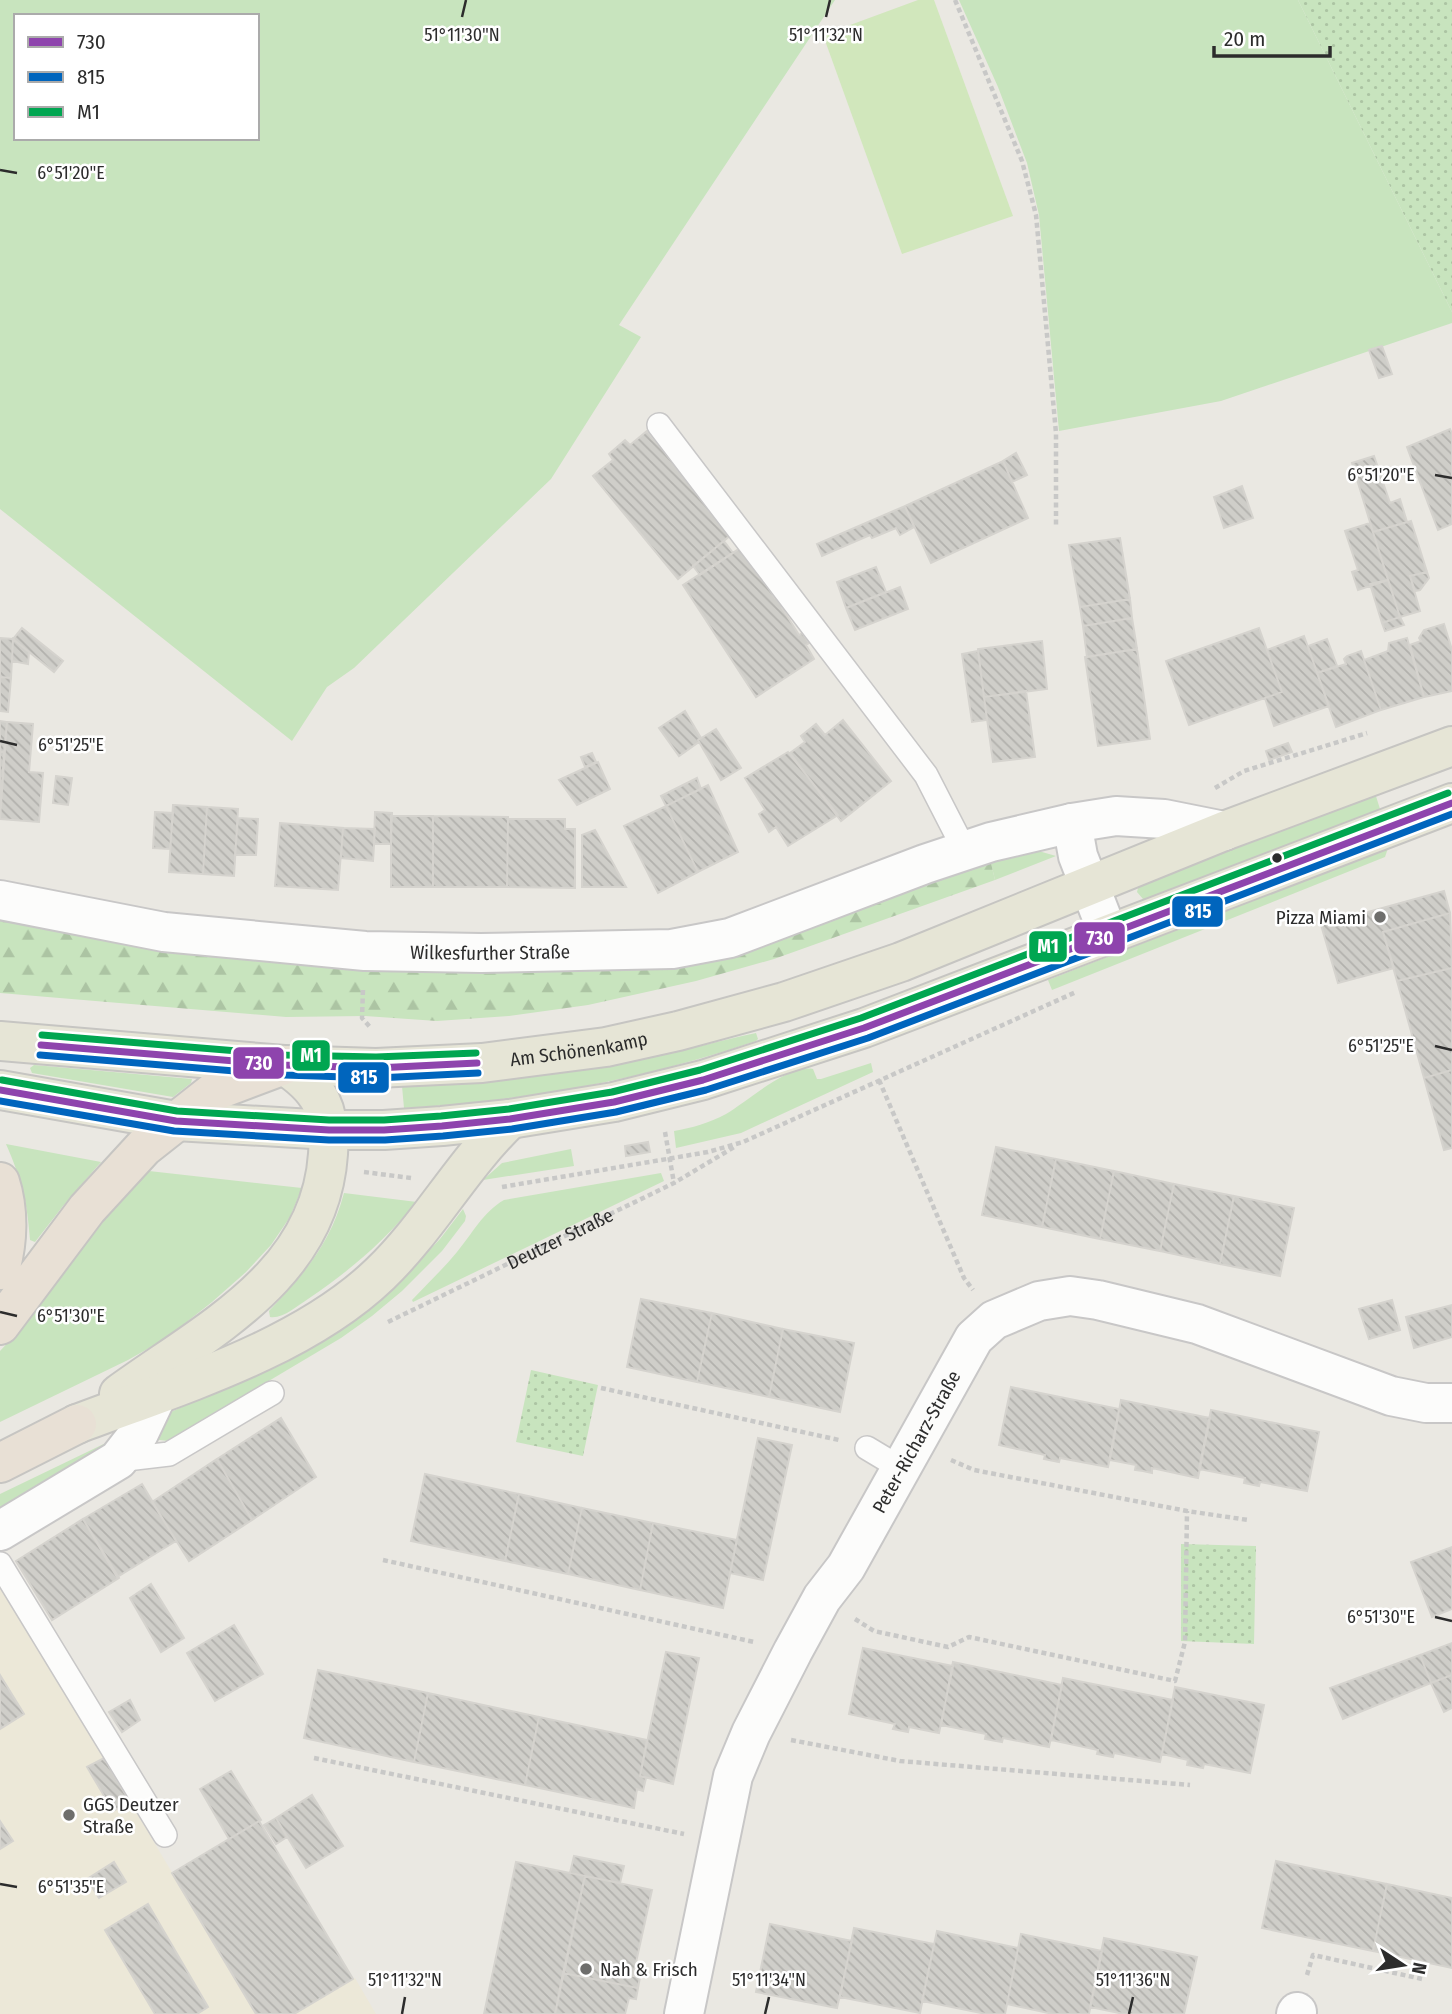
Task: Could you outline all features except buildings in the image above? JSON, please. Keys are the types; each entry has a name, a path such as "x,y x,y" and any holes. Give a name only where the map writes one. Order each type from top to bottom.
{"highway":[{"path":"0,1325 87,1209 145,1147 215,1091 284,1065"},
{"path":"0,1182 7,1231 0,1270"},
{"path":"0,1463 77,1424"}],"main road":[{"path":"1090,887 1224,831 1451,751"},
{"path":"0,1090 176,1121 330,1130 384,1130 510,1119 614,1102 737,1070 864,1028 1452,803"},
{"name":"Am Schönenkamp","path":"0,1041 284,1065 376,1068 482,1063 606,1047 678,1031 784,1002 901,962 1090,887"},
{"path":"77,1424 219,1324 263,1289 307,1231 319,1205 327,1169 330,1130 326,1111 315,1091 303,1077 284,1065"},
{"path":"77,1424 275,1345 316,1323 380,1274 427,1221 486,1143 510,1119"}],"street":[{"name":"Wilkesfurther Straße","path":"0,900 164,932 365,951 481,953 672,949 730,938 965,851 1072,823 1116,816 1164,819 1224,831"},
{"path":"1072,823 1078,856 1108,936"},
{"name":"Peter-Richarz-Straße","path":"684,2014 733,1776 751,1733 822,1598 846,1567 974,1338 993,1320 1039,1301 1070,1296 1098,1300 1197,1324 1391,1396 1426,1404 1452,1403"},
{"path":"0,1531 118,1460 139,1433 178,1351"}],"lane":[{"path":"659,425 926,775 965,851"},
{"path":"118,1460 142,1455 169,1454 272,1393"},
{"path":"867,1448 909,1457"},
{"path":"0,1564 165,1835"}],"path":[{"path":"955,0 1023,161 1036,215 1056,433 1056,526"},
{"path":"1213,790 1244,771 1379,729"},
{"path":"1244,771 1247,779"},
{"name":"Deutzer Straße","path":"387,1322 674,1183 743,1142 1082,989"},
{"path":"362,1018 370,1027"},
{"path":"879,1080 964,1278 993,1320"},
{"path":"665,1132 674,1183"},
{"name":"Deutzer Straße","path":"492,1189 670,1159 743,1142"},
{"path":"601,1388 805,1431 867,1448"},
{"path":"909,1457 1187,1511 1248,1520"},
{"path":"822,1598 874,1631 948,1647 969,1637 1175,1681 1185,1642 1187,1511"},
{"path":"383,1560 793,1651"},
{"path":"751,1733 900,1761 1190,1785"},
{"path":"314,1758 721,1842"},
{"path":"1313,1955 1422,1979"}],"shaded area":[{"name":"GGS Deutzer Straße","path":"0,1583 104,1758 256,2014 0,2014"},
{"path":"355,1978 376,2014 294,2014"}],"green space":[{"path":"0,0 835,0 619,325 641,337 551,479 354,668 327,687 292,741 0,509"},
{"path":"918,0 934,0 1013,216 902,254 823,35"},
{"path":"959,0 1298,0 1452,312 1452,323 1221,401 1059,431 1039,215 1027,163 998,87"},
{"path":"1298,0 1452,0 1452,312"},
{"path":"1375,793 1380,809 1148,900 1143,899 1137,892 1144,884"},
{"path":"1388,848 1385,857 1052,990 1048,980"},
{"path":"1035,850 1056,856 995,880 990,859"},
{"path":"990,859 995,880 774,959 696,981 588,1005 509,1016 437,1021 365,1016 286,1017 0,993 0,919 466,970 568,971 651,968"},
{"path":"756,1033 756,1041 670,1067 626,1077 538,1094 404,1108 402,1086 555,1073 616,1064"},
{"path":"871,1063 873,1072 741,1133 676,1148 674,1131 720,1117 792,1072 813,1069 817,1079 821,1079"},
{"path":"34,1065 192,1079 191,1083 173,1097 32,1073 30,1068"},
{"path":"6,1144 101,1162 35,1242 30,1240 23,1191"},
{"path":"571,1149 574,1166 483,1180 502,1163"},
{"path":"149,1171 302,1188 290,1217 271,1245 246,1272 165,1339 128,1360 0,1422 0,1351 31,1318 73,1257 131,1187"},
{"path":"661,1173 664,1181 413,1302 484,1217 504,1200"},
{"path":"344,1193 417,1202 379,1243 339,1277 290,1311 270,1317 269,1311 305,1271 324,1243"},
{"path":"463,1209 465,1221 442,1251 372,1316 341,1338 168,1441 152,1439 162,1420 171,1412 282,1361 397,1284 440,1239"},
{"path":"531,1370 598,1385 583,1456 516,1442"},
{"path":"112,1440 107,1452 0,1508 0,1494"},
{"path":"1181,1544 1256,1546 1254,1644 1181,1641"}],"transit line":[{"name":"M1","path":"2,1080 177,1111 329,1120 441,1116 509,1109 612,1092 700,1070 861,1018 1448,793"},
{"name":"730","path":"0,1090 176,1121 329,1130 442,1126 510,1119 614,1102 703,1080 864,1028 1452,803"},
{"name":"815","path":"0,1101 174,1131 329,1140 443,1136 512,1129 616,1112 706,1090 868,1038 1452,814"},
{"name":"M1","path":"42,1035 285,1055 376,1057 476,1053"},
{"name":"730","path":"41,1045 284,1065 376,1068 477,1063"},
{"name":"815","path":"40,1055 284,1075 377,1078 478,1073"}],"place":[{"name":"Pizza Miami","path":"1380,917"},
{"name":"GGS Deutzer Straße","path":"69,1815"},
{"name":"Nah & Frisch","path":"586,1969"}]}
